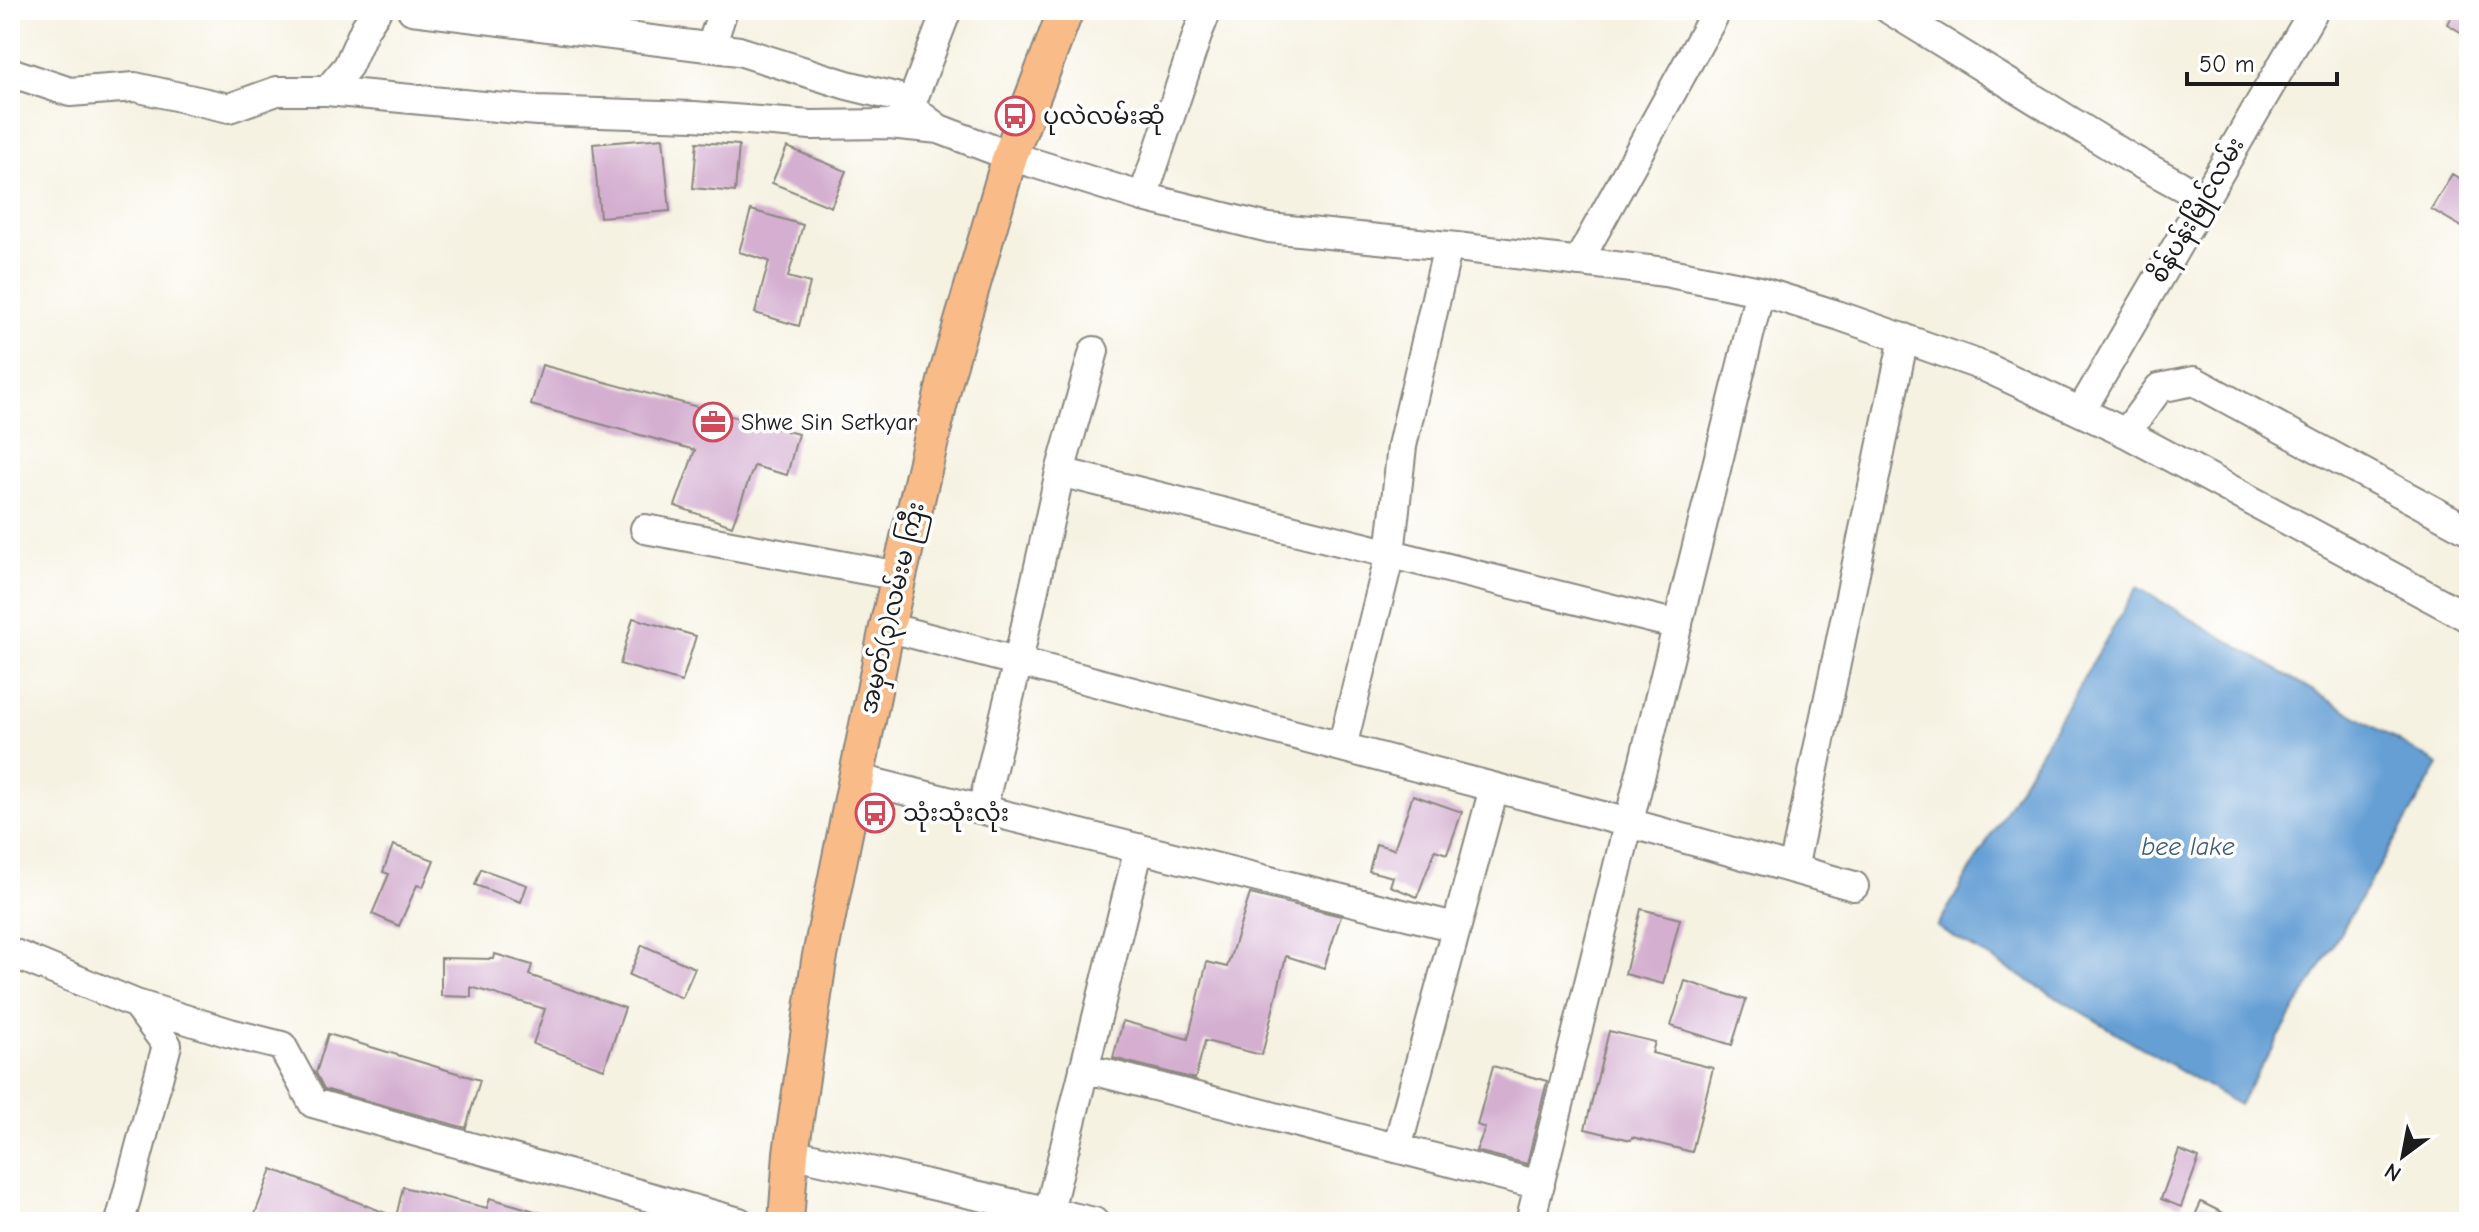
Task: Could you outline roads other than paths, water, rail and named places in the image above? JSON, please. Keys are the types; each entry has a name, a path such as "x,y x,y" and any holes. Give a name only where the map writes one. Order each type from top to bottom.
{"main road":[{"name":"အမှတ်(၃)လမ်းမ ကြီး","path":"786,1222 791,1153 819,961 887,627 946,377 1010,156 1066,10"}],"street":[{"path":"327,91 348,66 377,10"},
{"path":"412,10 739,51 896,97 939,129"},
{"path":"711,47 723,10"},
{"path":"910,107 947,10"},
{"path":"1143,197 1207,10"},
{"path":"1578,262 1717,10"},
{"path":"1890,10 2130,158 2203,198"},
{"name":"စိန်ပန်းမြိုင်လမ်း","path":"2081,411 2314,10"},
{"path":"10,72 70,92 135,87 229,108 277,91 327,91 537,111 694,116 811,125 889,124 939,129 1010,156 1143,197 1269,228 1665,272 1760,291 1985,367 2081,411 2469,618"},
{"path":"1342,747 1390,554 1402,446 1448,246"},
{"path":"1530,1222 1760,291"},
{"path":"1793,869 1904,338"},
{"path":"982,809 1060,472 1094,351"},
{"path":"2126,433 2159,388 2194,381 2469,530"},
{"path":"1060,472 1678,625"},
{"path":"645,529 899,576"},
{"path":"887,627 1629,823 1854,886"},
{"path":"855,778 1455,927"},
{"path":"1397,1148 1494,788"},
{"path":"1049,1211 1139,848"},
{"path":"10,952 136,1004 282,1046 313,1103 739,1222"},
{"path":"120,1222 167,1045 136,1004"},
{"path":"1084,1068 1540,1185"},
{"path":"791,1153 1088,1221"}],"water":[{"name":"bee lake","path":"2137,587 2439,765 2239,1105 1937,927"}],"place":[{"name":"ပုလဲလမ်းဆုံ","path":"1015,116"},
{"name":"Shwe Sin Setkyar","path":"713,422"},
{"name":"သုံးသုံးလုံး","path":"875,813"}]}
